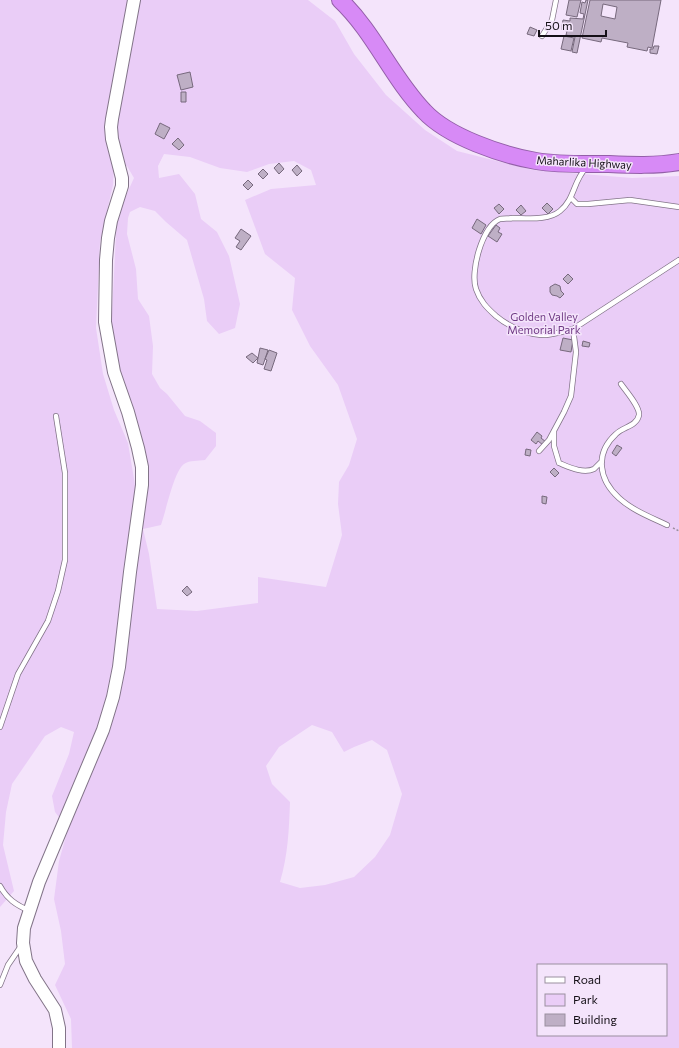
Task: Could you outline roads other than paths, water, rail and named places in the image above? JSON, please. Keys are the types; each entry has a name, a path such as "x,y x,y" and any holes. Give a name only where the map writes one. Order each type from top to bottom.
{"highway":[{"name":"Maharlika Highway","path":"340,0 370,36 408,93 425,113 455,134 498,151 536,161 569,164 636,165 679,162"}],"main road":[{"path":"59,1048 59,1028 55,1010 35,979 26,961 23,943 24,928 54,846 103,730 113,696 119,667 142,485 142,467 138,448 128,412 114,372 105,322 106,260 110,221 122,186 122,178 112,139 111,123 134,0"}],"lane":[{"path":"542,36 552,20 556,0"},
{"path":"590,164 582,172 571,198 561,211 544,218 500,219 488,228 476,260 475,274 476,288 483,305 497,317 516,329 546,335 573,329 679,260"},
{"path":"571,198 577,204 630,200 679,207"},
{"path":"539,452 554,430 571,396 576,352 573,329"},
{"path":"621,384 636,405 639,415 635,423 618,432 603,450 601,462 603,474 609,486 618,497 633,508 667,525"},
{"path":"0,727 18,674 48,620 58,591 65,560 66,473 56,416"},
{"path":"554,430 554,446 559,464 578,470 584,470 594,469 601,462"},
{"path":"0,886 4,894 12,901 30,911"},
{"path":"0,985 8,964 23,943"}],"park label":[{"name":"Golden Valley Memorial Park","path":"544,322"}]}
